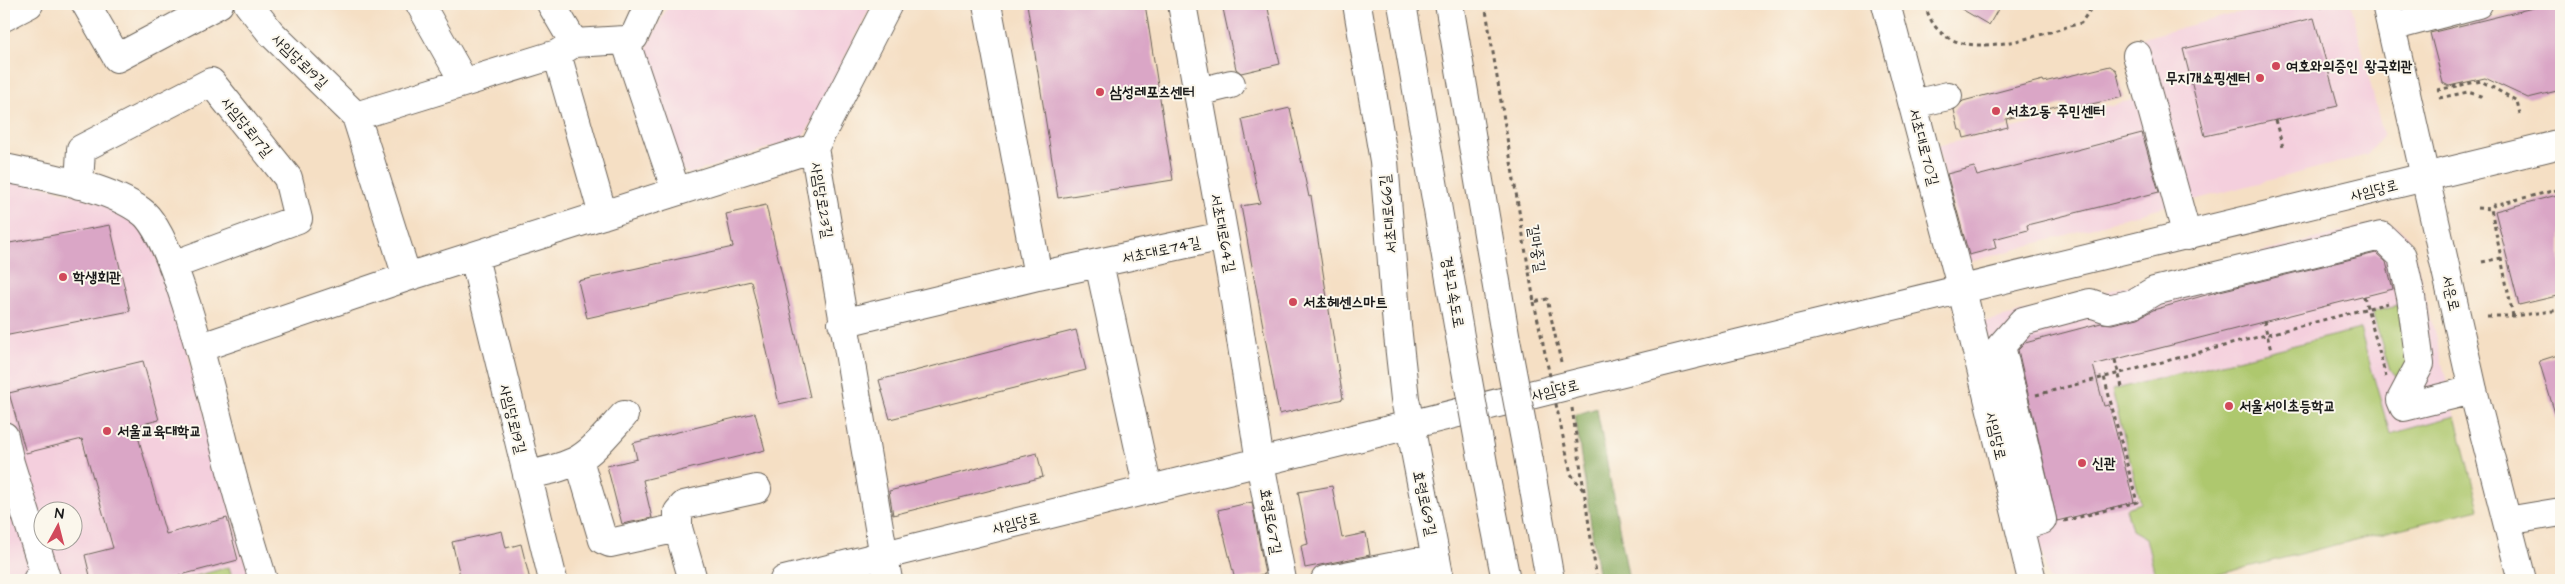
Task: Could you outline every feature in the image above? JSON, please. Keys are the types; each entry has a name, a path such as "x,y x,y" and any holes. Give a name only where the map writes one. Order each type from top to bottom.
{"main road":[{"path":"4,17 29,4"},
{"path":"86,4 117,58 218,4"},
{"name":"사임당로19길","path":"248,4 271,33 356,116 407,277"},
{"path":"420,4 464,82"},
{"path":"551,4 565,48 604,216"},
{"path":"356,116 565,48 625,40 634,37 649,4"},
{"name":"사임당로23길","path":"886,568 842,323 814,148 888,4"},
{"path":"987,4 1038,276"},
{"name":"서초대로64길","path":"1182,4 1231,276 1260,462"},
{"name":"서초대로66길","path":"1357,4 1384,161 1397,326 1409,425"},
{"name":"경부고속도로","path":"1402,4 1462,348 1506,580"},
{"path":"1449,4 1506,340 1550,580"},
{"name":"서초대로70길","path":"1886,4 1962,290"},
{"path":"2389,15 2478,4"},
{"name":"서운로","path":"2389,15 2473,390 2522,580"},
{"path":"625,40 676,190"},
{"path":"2138,55 2187,236"},
{"name":"사임당로17길","path":"79,185 81,149 211,82 288,178 298,219 173,265"},
{"path":"1198,92 1231,84"},
{"path":"1913,104 1948,96"},
{"name":"사임당로","path":"784,580 886,568 1148,490 2561,144"},
{"path":"199,348 407,277 604,216 676,190 814,148"},
{"path":"4,168 79,185 141,211 149,218 173,265 199,348 263,580"},
{"name":"서초대로74길","path":"1099,263 1223,236"},
{"path":"2035,522 2014,400 2001,346 2023,321 2090,303 2108,309 2134,303 2154,291 2382,236 2402,256 2411,297 2420,364 2401,400 2404,407 2473,390"},
{"name":"사임당로19길","path":"474,257 553,580"},
{"path":"842,323 1099,263 1148,490"},
{"name":"사임당로","path":"1962,290 2032,580"},
{"path":"527,475 567,467 579,460 600,443 624,415"},
{"name":"효령로69길","path":"1409,425 1438,569"},
{"path":"4,436 7,471 46,578 38,580"},
{"path":"579,460 603,540 610,543 678,528"},
{"name":"효령로67길","path":"1260,462 1282,580"},
{"path":"693,580 678,528 678,512 684,505 757,489"},
{"path":"2507,521 2561,512"},
{"path":"1325,580 1438,569"}],"path":[{"name":"길마중길","path":"1486,4 1534,302 1571,474 1584,490"},
{"path":"1925,4 1932,24 1942,34 1971,45 1990,46 2081,23 2094,4"},
{"path":"2322,4 2324,10"},
{"path":"2437,90 2481,81 2518,101 2520,114"},
{"path":"2439,98 2468,92 2480,96 2482,91"},
{"path":"2275,120 2283,147"},
{"path":"2513,316 2491,210 2494,205 2561,189"},
{"path":"2477,208 2491,210"},
{"path":"2482,262 2501,258"},
{"path":"2364,296 2388,386 2391,392 2401,400"},
{"path":"2014,400 2411,297"},
{"path":"1534,302 1546,299 1561,362"},
{"path":"2487,316 2513,316 2561,310"},
{"path":"2264,321 2271,351"},
{"path":"2114,360 2122,388"},
{"path":"2035,522 2054,524 2137,502 2104,377"},
{"name":"길마중길","path":"1572,408 1597,580"}],"shaded area":[{"path":"669,4 872,4 808,129 802,137 689,174 677,166 641,59"},
{"path":"2271,4 2351,4 2383,135 2367,155 2182,203 2139,39"},
{"path":"2145,97 2169,205 1996,255 1971,261 1967,258 1937,146"},
{"name":"서울교육대학교","path":"4,174 119,208 150,237 187,351 251,580 4,580"},
{"name":"서울서이초등학교","path":"2383,222 2396,226 2408,236 2415,256 2479,509 2196,580 2049,580 1984,322"}],"green space":[{"path":"2402,305 2412,353 2400,377 2396,378 2390,371 2372,312"},
{"path":"2360,329 2390,434 2455,416 2479,509 2196,580 2156,580 2146,538 2132,530 2126,508 2141,503 2112,390"},
{"path":"1597,408 1629,580 1599,580 1575,415"},
{"path":"229,567 233,580 181,580"}],"building":[{"name":"삼성레포츠센터","path":"1027,4 1145,4 1173,180 1058,198"},
{"path":"1222,4 1267,4 1280,64 1241,73 1236,69"},
{"path":"1953,4 2001,4 1989,25"},
{"path":"2549,4 2561,4 2561,90 2528,98 2485,78 2449,86 2443,83 2430,33"},
{"name":"무지개쇼핑센터","path":"2314,18 2338,106 2205,136 2183,49"},
{"path":"2110,66 2116,70 2123,97 2069,109 2067,103 2006,119 2008,127 1964,138 1962,130 1959,130 1954,110 1963,101 2043,80 2044,82"},
{"name":"서초헤센스마트","path":"1290,108 1309,197 1311,196 1343,399 1279,414 1241,206 1260,203 1242,119"},
{"path":"2142,133 2159,192 2027,225 2028,230 1994,239 1996,248 1969,255 1947,174 1974,167 1977,176"},
{"path":"2561,194 2561,295 2519,305 2495,211"},
{"path":"766,205 810,397 779,404 751,281 587,318 578,281 733,247 726,214"},
{"name":"학생회관","path":"110,225 130,311 4,336 4,244"},
{"path":"2376,253 2386,262 2393,289 2093,365 2104,406 2109,405 2134,502 2057,521 2018,350 2025,343 2101,323 2112,324 2138,318 2153,310 2220,291"},
{"path":"1076,330 1086,370 890,419 879,380"},
{"path":"2561,354 2561,420 2557,420 2539,361"},
{"path":"143,361 159,420 135,426 166,534 227,518 238,560 162,580 91,580 85,555 113,548 82,439 26,453 9,393"},
{"path":"755,413 765,450 643,480 652,518 622,524 607,466 637,459 633,443"},
{"path":"1037,453 1043,477 893,515 889,491"},
{"path":"1332,486 1342,538 1366,533 1370,555 1305,568 1301,546 1308,544 1298,492"},
{"path":"1252,502 1265,574 1235,580 1218,510"},
{"path":"502,531 506,548 521,544 530,580 461,580 452,542"}],"place":[{"name":"여호와의증인 왕국회관","path":"2276,66"},
{"name":"무지개쇼핑센터","path":"2260,78"},
{"name":"삼성레포츠센터","path":"1100,92"},
{"name":"서초2동 주민센터","path":"1996,111"},
{"name":"학생회관","path":"63,277"},
{"name":"서초헤센스마트","path":"1293,302"},
{"name":"서울서이초등학교","path":"2229,406"},
{"name":"서울교육대학교","path":"107,431"},
{"name":"신관","path":"2082,463"}]}
